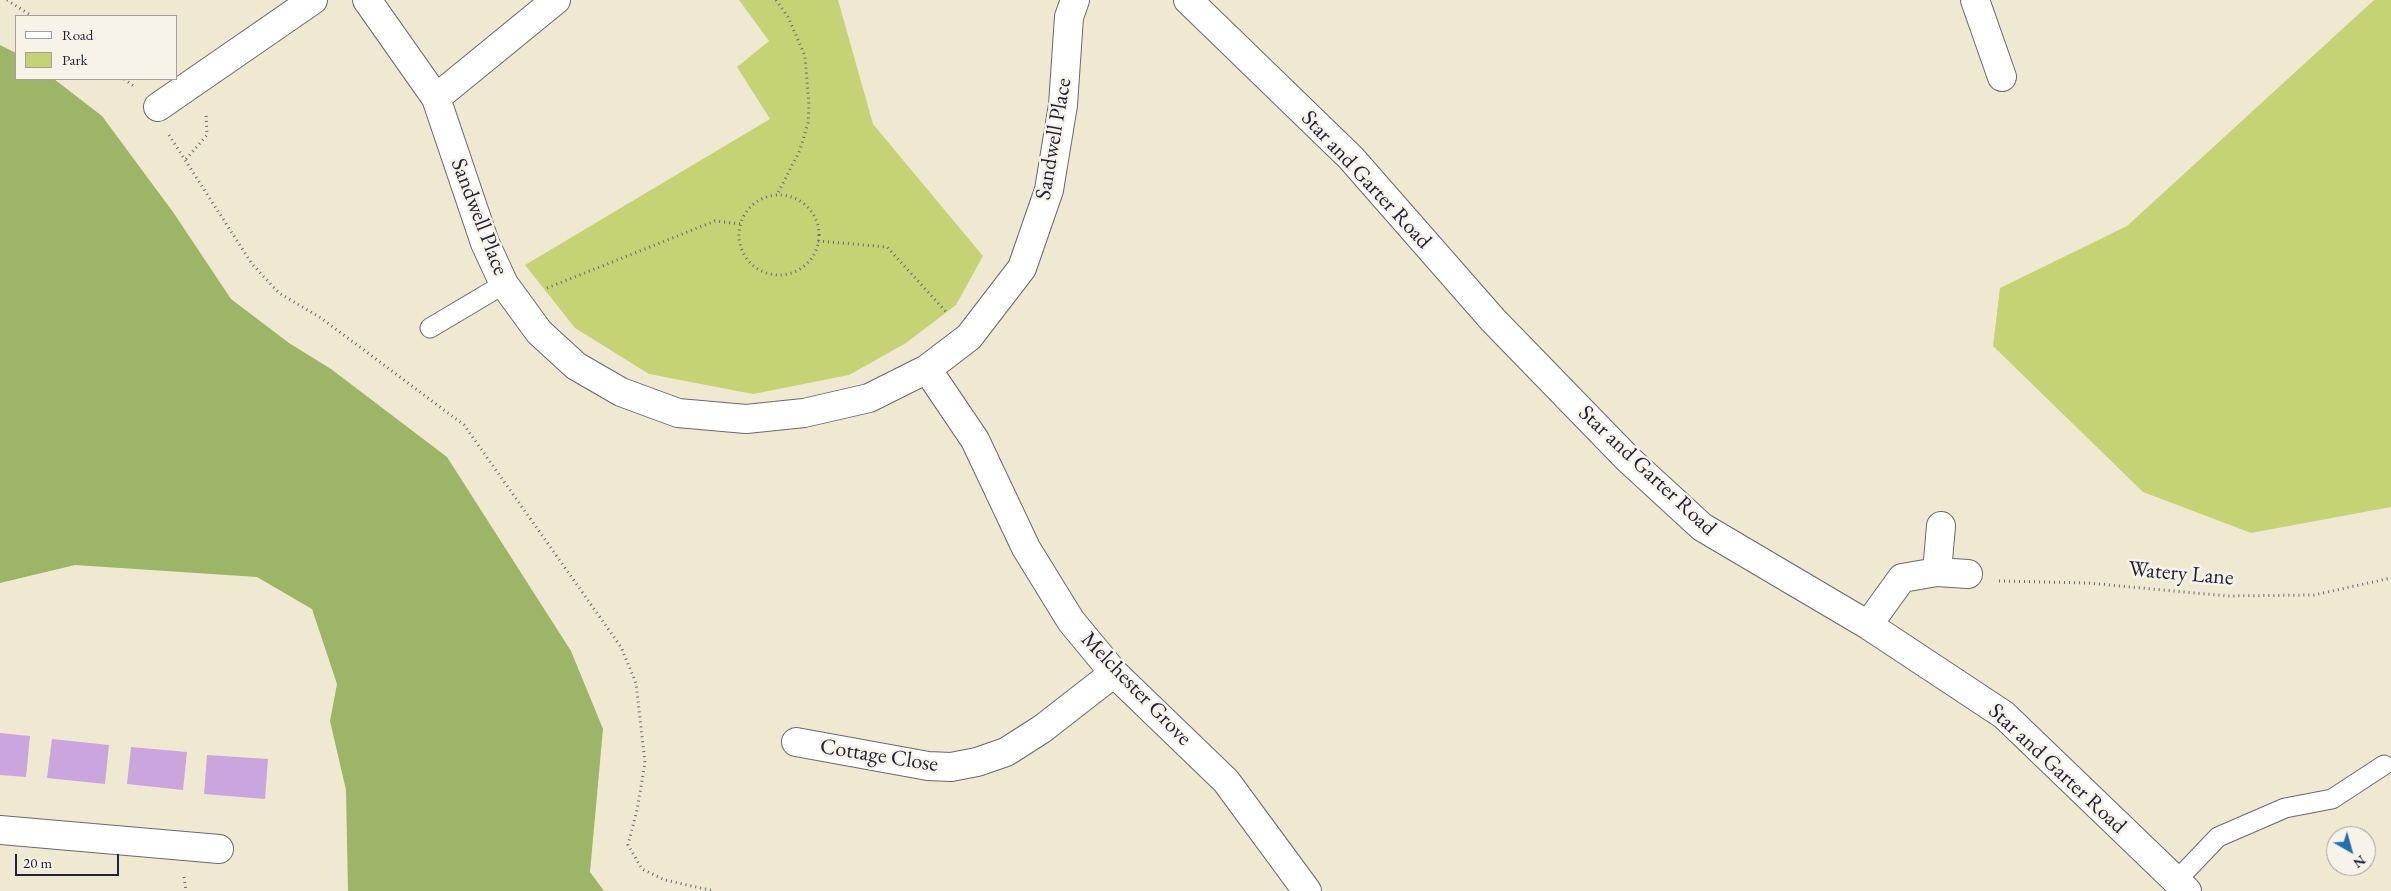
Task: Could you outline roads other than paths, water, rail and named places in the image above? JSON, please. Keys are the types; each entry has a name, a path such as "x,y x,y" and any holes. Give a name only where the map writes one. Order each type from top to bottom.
{"street":[{"path":"149,100 198,79 313,0"},
{"name":"Sandwell Place","path":"367,0 436,98 484,243 510,292 539,332 576,366 621,392 678,413 746,419 804,414 869,398 927,368 970,337 1022,268 1048,190 1063,105 1069,17 1075,0"},
{"path":"436,98 556,0"},
{"name":"Star and Garter Road","path":"1188,0 1351,158 1493,320 1628,459 1702,527 1868,625 2004,715 2182,886"},
{"path":"1975,0 2002,77"},
{"name":"Melchester Grove","path":"927,368 975,440 1026,548 1071,621 1114,674 1226,781 1307,891"},
{"path":"1938,572 1941,526"},
{"path":"1868,625 1902,578 1938,572 1968,574"},
{"name":"Cottage Close","path":"796,742 928,766 951,767 977,762 1006,752 1042,729 1114,674"},
{"path":"0,830 220,849"}],"lane":[{"path":"430,328 510,292"},
{"path":"2182,886 2218,837 2285,808 2332,799 2384,765"}]}
